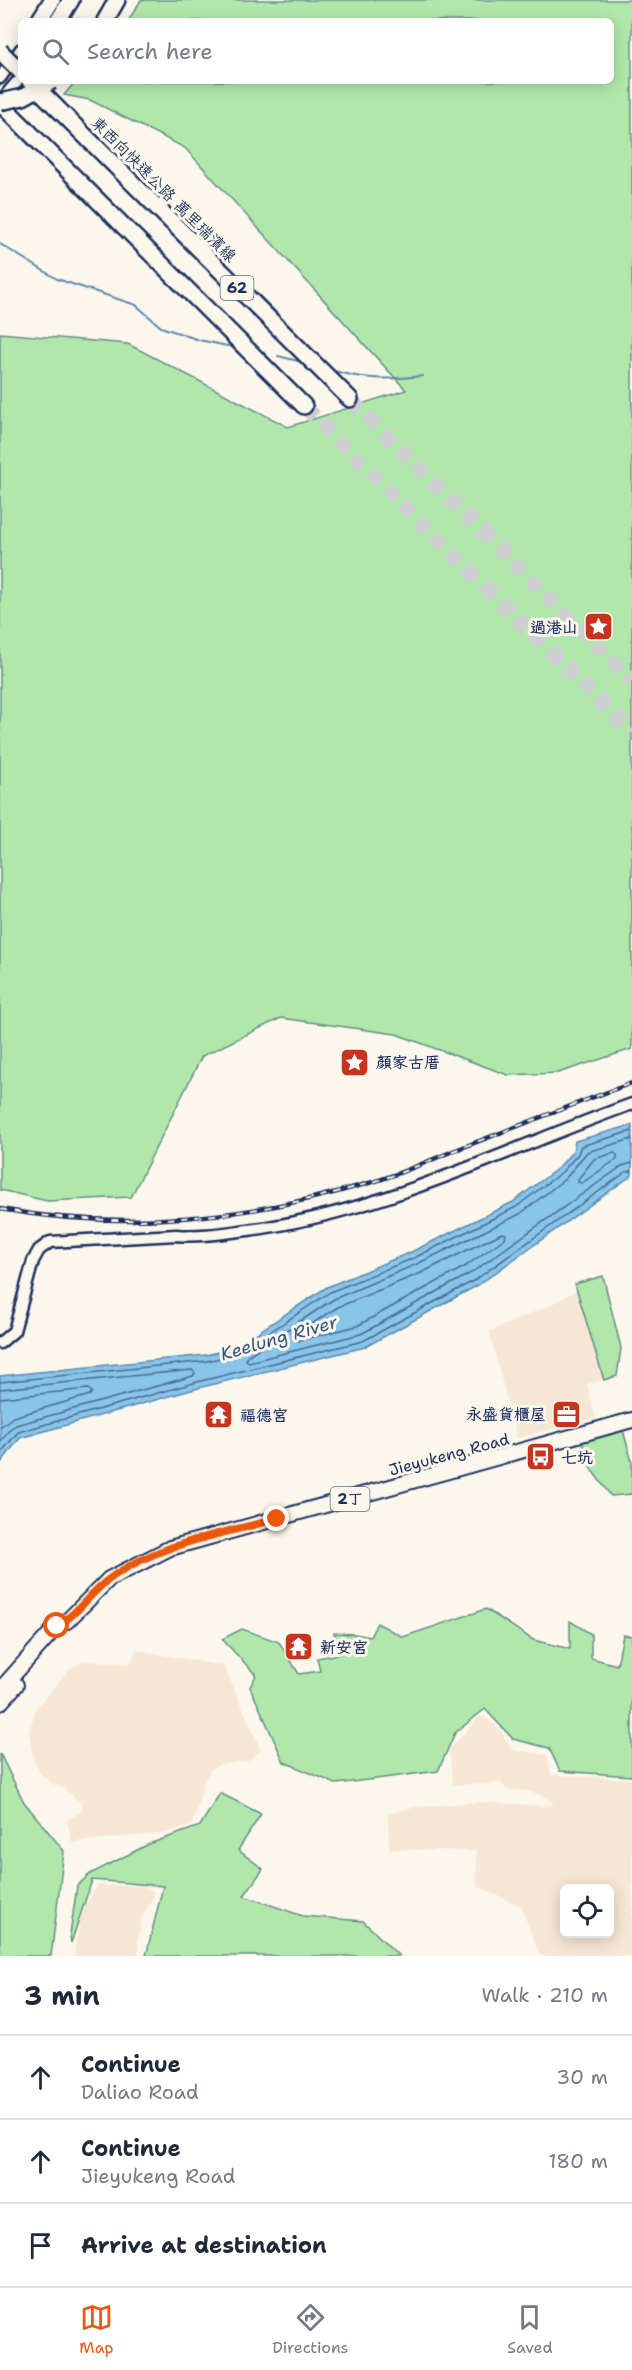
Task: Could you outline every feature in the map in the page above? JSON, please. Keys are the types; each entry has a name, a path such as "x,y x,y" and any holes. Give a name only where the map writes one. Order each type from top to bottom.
{"highway":[{"path":"41,18 52,0"},
{"path":"60,18 71,0"},
{"path":"107,18 117,0"},
{"path":"0,51 18,69"},
{"name":"東西向快速公路 萬里瑞濱線","path":"33,84 350,399"},
{"path":"0,103 23,97 47,84"},
{"name":"62","path":"0,103 304,406"}],"main road":[{"name":"Jieyukeng Road","path":"67,1621 109,1579 170,1548 632,1420"},
{"name":"2丁","path":"0,1690 57,1626 67,1621"},
{"name":"2丁","path":"0,1703 63,1632 67,1621"}],"street":[{"path":"0,78 18,53"},
{"path":"0,103 18,81"},
{"path":"0,1343 14,1331 33,1261 39,1251 50,1242 176,1235 196,1237 267,1228 327,1215 447,1175 632,1104"}],"shaded area":[{"path":"577,1290 604,1380 587,1384 595,1418 517,1438 489,1332 550,1305"},
{"path":"136,1650 224,1666 261,1750 248,1761 220,1764 211,1769 205,1779 192,1825 166,1833 72,1842 67,1820 82,1811 82,1804 65,1789 53,1784 40,1773 33,1758 29,1731 36,1708 70,1669 84,1661 130,1664"},
{"path":"484,1717 500,1730 513,1750 547,1755 551,1775 632,1779 632,1956 540,1956 521,1906 477,1886 476,1851 389,1849 388,1814 416,1807 479,1802 544,1806 554,1804 530,1791 508,1790 501,1783 453,1785 449,1750 478,1718"},
{"path":"98,1885 141,1886 154,1891 154,1896 142,1917 138,1938 138,1956 74,1956 79,1923 85,1905"}],"green space":[{"path":"141,0 632,0 632,1049 558,1073 508,1075 396,1034 281,1018 202,1056 131,1197 47,1201 0,1190 0,333 128,344 288,427 406,390 185,148 90,100 64,95 73,84 614,84 614,18 130,18"},
{"path":"603,1276 621,1348 617,1376 604,1380 575,1284"},
{"path":"619,1416 632,1462 632,1494 611,1496 591,1469 580,1435"},
{"path":"486,1609 533,1640 570,1649 570,1621 591,1634 591,1658 617,1665 623,1635 632,1636 632,1776 560,1771 549,1748 513,1739 485,1709 455,1733 438,1771 336,1784 284,1762 250,1687 256,1675 222,1639 242,1629 279,1642 299,1674 320,1671 317,1658 340,1654 334,1633 370,1637 377,1623 403,1637"},
{"path":"0,1754 24,1802 64,1851 51,1956 0,1956"},
{"path":"220,1793 261,1814 238,1850 263,1869 244,1896 303,1916 363,1921 399,1956 146,1956 163,1886 92,1880 71,1943 70,1935 77,1886 90,1874 149,1844 200,1826"}],"water":[{"name":"Keelung River","path":"632,1125 632,1175 478,1285 365,1347 202,1387 20,1438 0,1464 0,1376 206,1355 234,1348 327,1287 411,1252 513,1202 558,1168 573,1151 575,1141"}],"waterway":[{"path":"0,244 57,279 136,305 161,327 199,340 237,348"},
{"path":"278,356 302,362"},
{"path":"331,370 354,376 376,378 423,376"}],"tunnel":[{"path":"350,399 632,681"},
{"path":"304,406 632,733"}],"railway":[{"path":"0,1209 46,1216 139,1220 186,1218 278,1205 391,1176 632,1083"}],"place":[{"name":"過港山","path":"599,627"},
{"name":"顏家古厝","path":"355,1062"},
{"name":"永盛貨櫃屋","path":"567,1414"},
{"name":"福德宮","path":"219,1415"},
{"name":"七坑","path":"540,1457"},
{"name":"新安宮","path":"299,1647"}],"route":[{"path":"57,1626 67,1621 109,1579 137,1563 170,1548 277,1519"}]}
